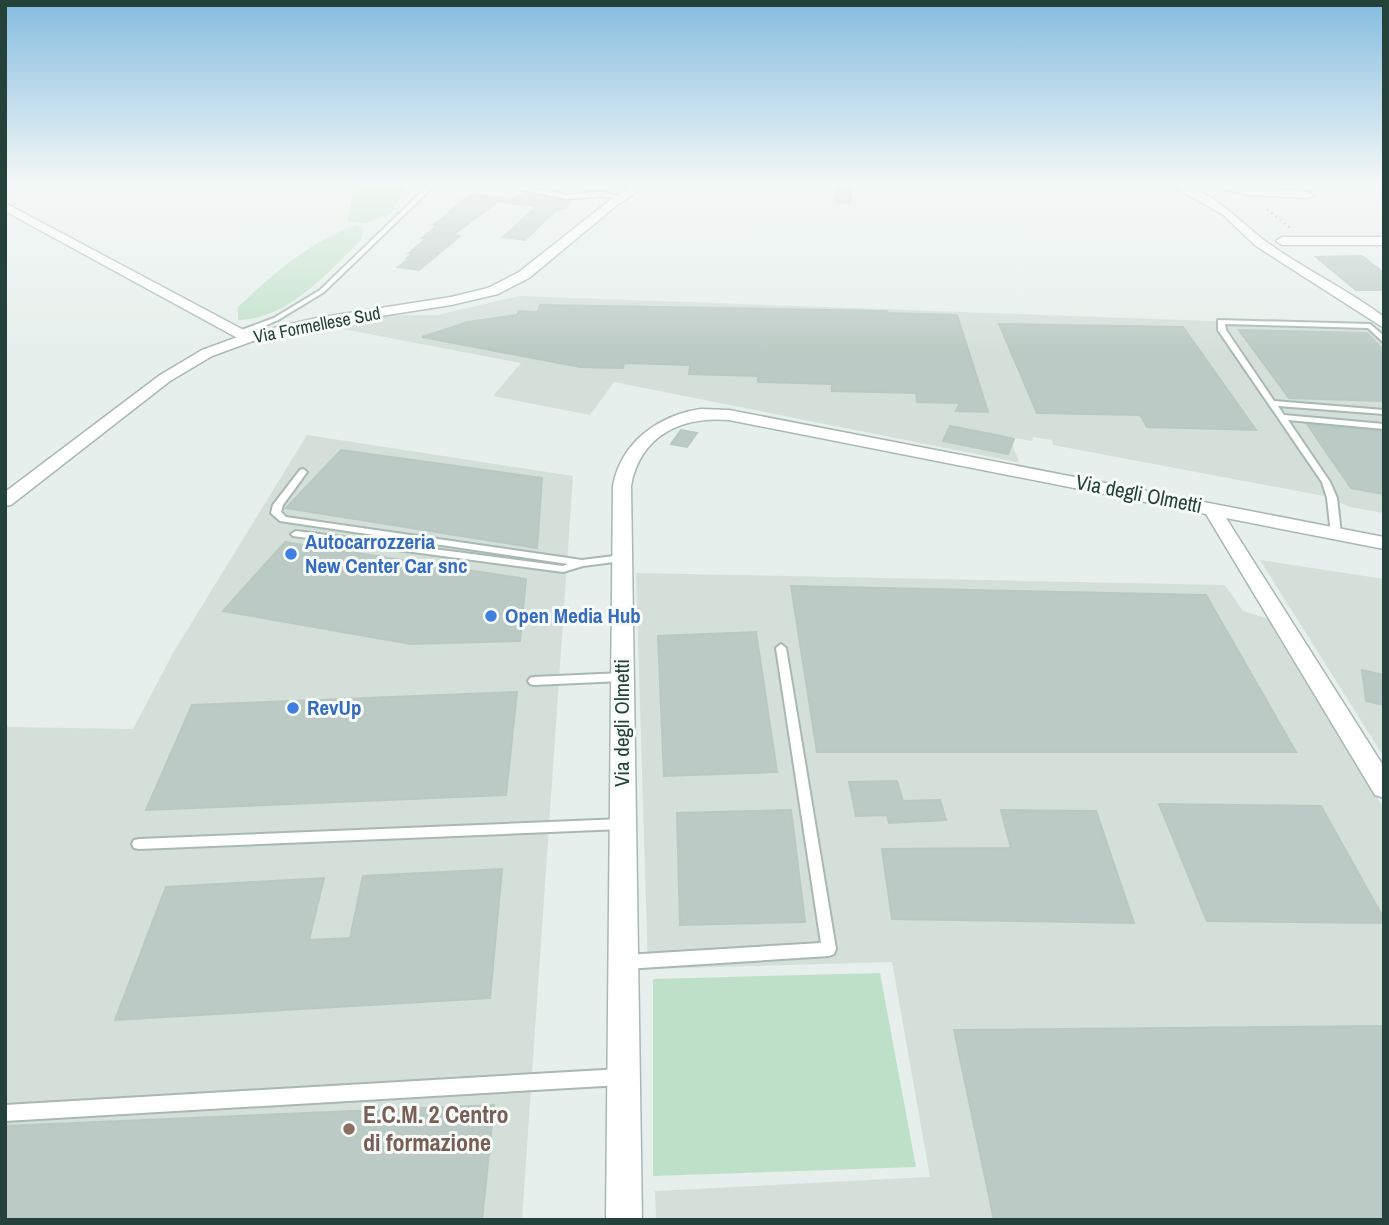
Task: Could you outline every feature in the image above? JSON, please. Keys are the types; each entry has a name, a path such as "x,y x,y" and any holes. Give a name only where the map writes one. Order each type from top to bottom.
{"street":[{"path":"73,241 244,336"},
{"name":"Via Formellese Sud","path":"5,501 178,369 207,353 244,336 357,314 444,302 493,291 524,275 566,241"},
{"path":"1258,241 1381,319"},
{"name":"Via degli Olmetti","path":"624,1220 622,486 627,466 648,438 662,425 679,418 705,414 754,419 1384,543"},
{"name":"Via degli Olmetti","path":"1214,509 1217,519 1384,788"}],"lane":[{"path":"244,336 322,291 374,241"},
{"path":"1336,534 1332,498 1326,482 1222,330 1220,322 1370,326 1384,341"},
{"path":"1272,403 1384,412"},
{"path":"1280,417 1384,427"},
{"path":"303,472 278,505 276,513 283,519 582,564"},
{"path":"296,534 563,569 622,558"},
{"path":"623,962 829,949 781,648"},
{"path":"534,681 622,677"},
{"path":"139,844 622,824"},
{"path":"5,1113 623,1076"}],"shaded area":[{"path":"519,296 1376,327 1384,330 1384,513 1350,507 1324,496 1053,445 1052,440 1033,437 1032,441 1009,437 1019,461 1016,462 614,382 590,415 493,396 521,363 343,329 386,315 438,315"},
{"path":"307,435 573,476 522,1220 5,1220 5,727 133,729 173,653"},
{"path":"1260,560 1384,579 1384,757"},
{"path":"636,573 1225,585 1243,611 1272,620 1384,809 1384,1220 656,1220 655,1191 930,1177 892,962 648,969"}],"green space":[{"path":"321,241 360,241 321,280 290,303 257,318 238,320 238,307 279,270"},
{"path":"880,973 916,1167 653,1176 653,979"}],"building":[{"path":"423,241 454,241 419,270 398,267 413,253 409,253"},
{"path":"1362,256 1384,273 1384,290 1356,290 1316,257"},
{"path":"540,305 887,311 957,315 988,412 956,411 960,403 917,402 916,393 832,391 832,384 758,382 758,376 689,374 690,365 624,363 623,368 580,367 422,337 468,322 517,315 519,311 538,312"},
{"path":"999,324 1183,327 1256,430 1147,427 1140,415 1037,413"},
{"path":"1239,330 1367,333 1384,351 1384,401 1289,398"},
{"path":"1307,424 1384,432 1384,494 1351,488"},
{"path":"950,426 1014,439 1008,454 943,441"},
{"path":"681,430 697,433 687,447 671,444"},
{"path":"341,450 542,478 537,548 286,508"},
{"path":"285,542 526,579 520,641 411,644 223,611"},
{"path":"791,586 1206,595 1296,752 817,752"},
{"path":"756,632 777,772 664,776 658,636"},
{"path":"1362,670 1384,675 1384,705 1366,701"},
{"path":"517,692 506,795 146,810 192,705"},
{"path":"897,781 903,801 940,800 946,820 889,823 887,815 856,816 849,782"},
{"path":"1159,804 1321,806 1384,923 1207,921"},
{"path":"791,810 805,922 680,925 677,813"},
{"path":"1001,810 1096,811 1134,923 892,919 882,849 1011,848"},
{"path":"502,869 490,998 115,1020 166,887 324,878 309,940 350,938 363,876"},
{"path":"1384,1026 1384,1220 994,1220 954,1030"},
{"path":"494,1105 482,1220 5,1220 5,1126"}],"place":[{"name":"Autocarrozzeria New Center Car snc","path":"291,554"},
{"name":"Open Media Hub","path":"491,616"},
{"name":"RevUp","path":"293,708"},
{"name":"E.C.M. 2 Centro di formazione","path":"349,1129"}]}
